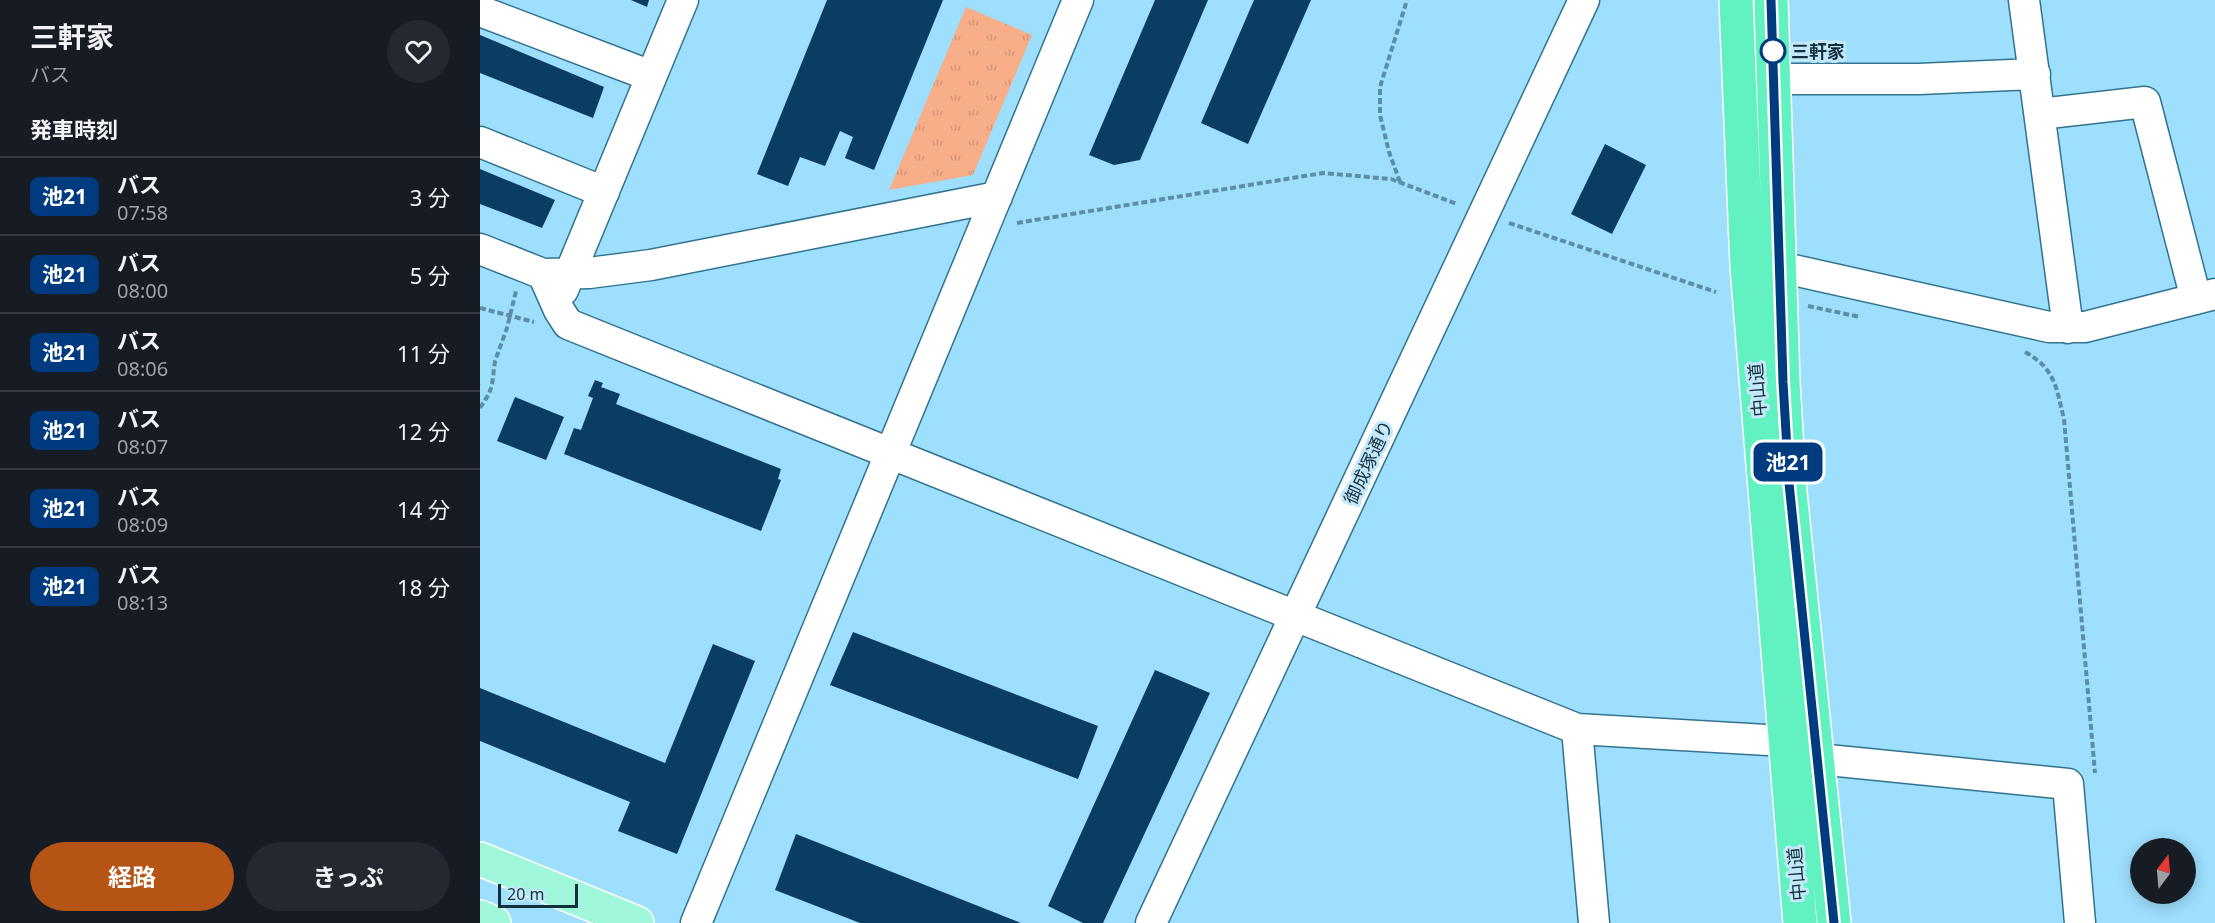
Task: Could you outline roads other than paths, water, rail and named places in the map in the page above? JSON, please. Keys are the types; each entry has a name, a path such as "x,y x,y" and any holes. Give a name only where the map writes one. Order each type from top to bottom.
{"highway":[{"name":"中山道","path":"1736,0 1747,266 1800,923"},
{"name":"中山道","path":"1771,0 1783,382 1789,483 1834,923"}],"main road":[{"path":"480,859 637,923"},
{"path":"480,917 494,923"}],"street":[{"path":"545,272 604,192 683,0"},
{"path":"696,923 1078,0"},
{"name":"御成塚通り","path":"1151,923 1584,0"},
{"path":"2024,0 2068,328"},
{"path":"480,10 651,76"},
{"path":"1774,79 2035,74"},
{"path":"1780,267 2049,327 2085,327 2205,297 2145,102 2040,114"},
{"path":"480,142 604,192"},
{"path":"480,249 545,272 651,265 997,197"},
{"path":"545,272 561,294 551,317 1577,729 1786,741"},
{"path":"1577,729 1594,923"},
{"path":"1818,759 2068,784 2080,923"}],"place":[{"name":"三軒家","path":"1773,51"}]}
